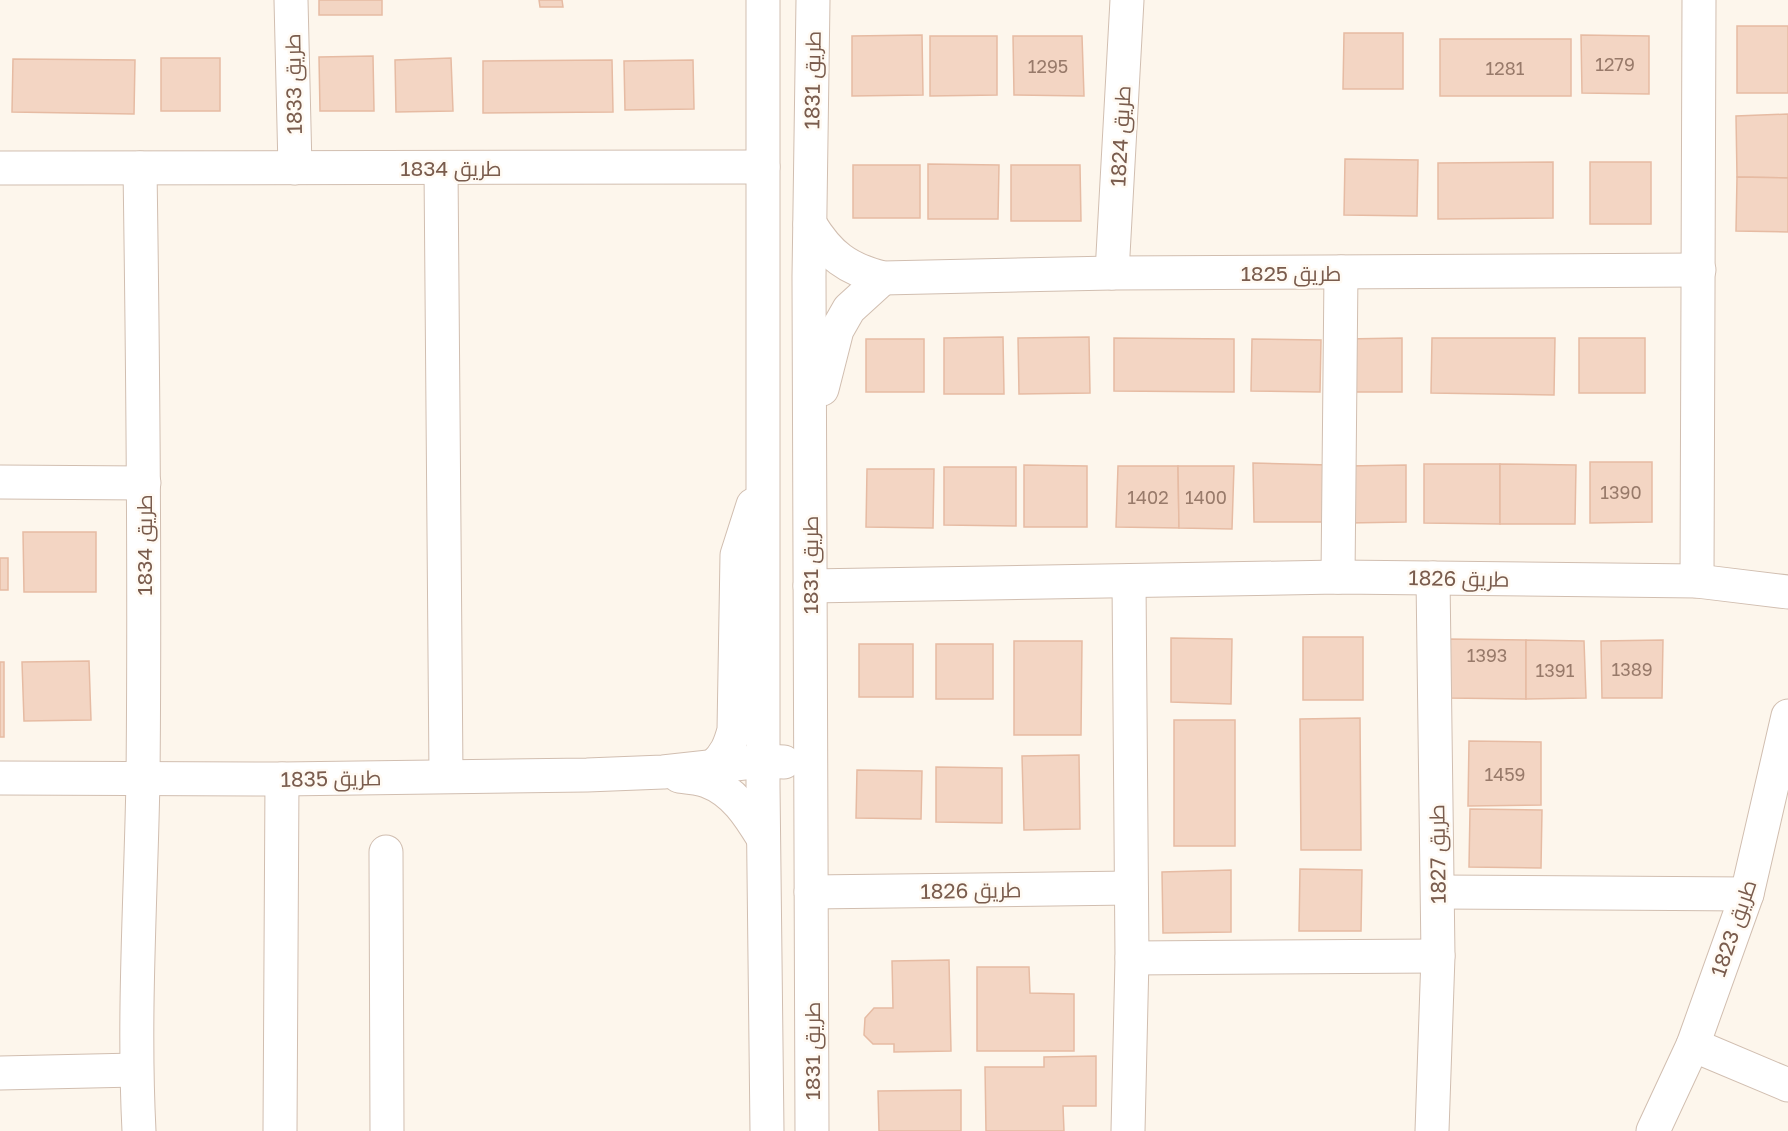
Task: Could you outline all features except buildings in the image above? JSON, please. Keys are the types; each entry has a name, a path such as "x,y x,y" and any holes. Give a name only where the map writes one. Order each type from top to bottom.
{"street":[{"name":"طريق 1833","path":"291,0 295,168"},
{"path":"763,0 763,838 767,1131"},
{"name":"طريق 1831","path":"812,1131 810,224 813,0"},
{"name":"طريق 1824","path":"1112,273 1127,0"},
{"path":"1697,581 1699,0"},
{"name":"طريق 1834","path":"0,168 763,167"},
{"name":"طريق 1834","path":"139,1131 136,1070 142,778 144,483 140,168"},
{"path":"441,168 446,776"},
{"name":"طريق 1825","path":"810,224 820,241 849,267 883,278 1112,273 1699,270"},
{"path":"1338,577 1341,272"},
{"path":"810,441 837,330 849,309 883,278"},
{"path":"714,766 729,748 734,730 737,555 763,472"},
{"path":"0,482 144,483"},
{"name":"طريق 1826","path":"810,586 1338,577 1697,581 1788,592"},
{"name":"طريق 1827","path":"1432,1131 1438,956 1433,578"},
{"path":"1128,1131 1132,958 1129,581"},
{"name":"طريق 1823","path":"1653,1131 1693,1045 1747,894 1788,716"},
{"name":"طريق 1835","path":"0,778 282,779 587,775 663,772 763,762 810,763"},
{"name":"طريق 1835","path":"663,772 708,781 730,794 748,813 763,838"},
{"path":"280,1131 282,779"},
{"path":"386,852 387,1131"},
{"name":"طريق 1826","path":"811,892 1131,888"},
{"path":"1438,892 1747,894"},
{"path":"1132,958 1438,956"},
{"path":"1693,1045 1788,1085"},
{"path":"0,1073 136,1070"}]}
